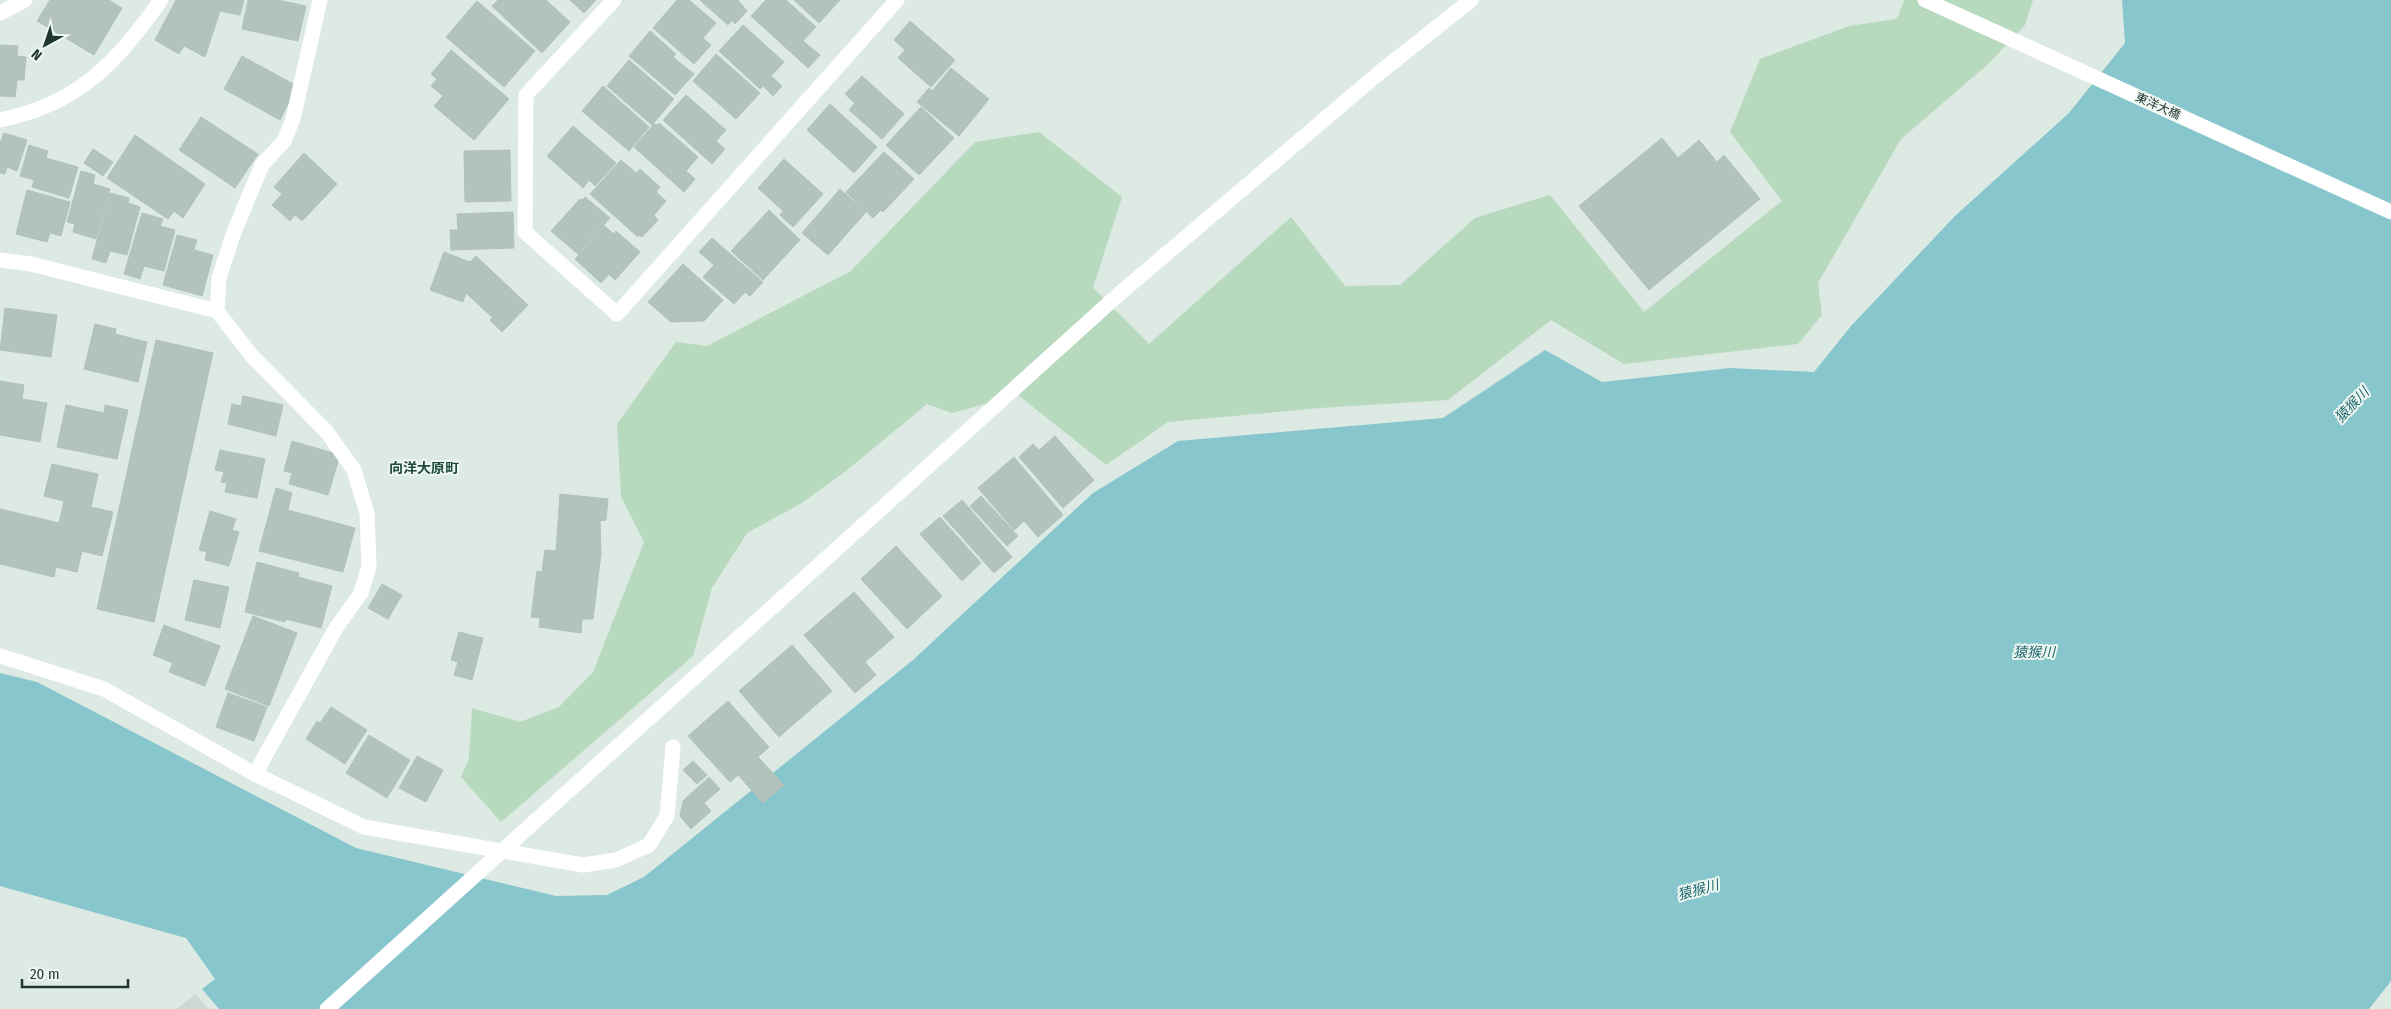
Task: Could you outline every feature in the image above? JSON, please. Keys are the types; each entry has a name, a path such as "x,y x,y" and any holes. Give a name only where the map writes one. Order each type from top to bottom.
{"street":[{"path":"0,12 25,0"},
{"path":"0,120 20,116 68,97 93,80 133,40 161,0"},
{"path":"216,311 219,278 234,232 262,166 284,141 293,119 320,0"},
{"path":"614,0 526,95 525,232 617,314 897,0"},
{"path":"327,1009 1118,296 1379,74 1470,0"},
{"name":"東洋大橋","path":"1925,0 2391,212"},
{"path":"0,260 30,264 216,311 252,356 327,432 354,470 367,513 369,566 361,592 336,628 255,774"},
{"path":"0,656 104,688 255,774 364,827 583,865 616,860 649,845 667,816 673,747"}],"shaded area":[{"path":"195,994 209,1009 177,1009"}],"green space":[{"path":"1904,0 2033,0 2025,25 1987,65 1901,139 1818,283 1822,315 1798,344 1624,364 1551,320 1448,400 1320,408 1168,422 1106,465 1018,395 952,413 927,404 846,471 802,503 747,533 712,588 693,656 501,822 461,777 469,758 472,708 520,722 559,707 593,672 644,542 621,497 617,424 676,342 707,346 851,271 975,142 1039,132 1122,197 1093,288 1149,344 1291,217 1345,286 1400,285 1475,218 1550,195 1644,312 1782,201 1730,132 1760,59 1849,26 1897,19"}],"water":[{"name":"猿猴川","path":"2122,0 2391,0 2391,981 2369,1009 219,1009 202,989 215,979 186,938 0,886 0,673 37,682 356,848 556,896 607,895 644,877 913,660 1093,493 1178,441 1443,418 1545,350 1602,382 1730,368 1814,372 1851,326 1955,216 2069,113 2125,43"}],"building":[{"path":"50,0 109,0 122,8 94,55 37,21"},
{"path":"176,0 244,0 240,15 220,11 205,57 184,46 179,54 155,40"},
{"path":"248,0 278,0 306,6 298,41 242,29"},
{"path":"498,0 546,0 570,22 542,53 492,6"},
{"path":"570,0 596,0 584,13"},
{"path":"677,0 689,0 716,23 703,38 711,45 694,64 653,28"},
{"path":"700,0 738,0 747,11 735,24 732,20 728,25"},
{"path":"766,0 786,0 816,27 803,41 820,55 808,68 751,16"},
{"path":"794,0 840,0 819,23"},
{"path":"477,1 535,51 504,87 446,37"},
{"path":"910,21 955,60 931,87 898,58 905,50 894,40"},
{"path":"743,25 784,62 771,76 782,86 773,96 763,86 760,89 719,51"},
{"path":"650,31 676,54 673,57 694,74 675,95 629,56"},
{"path":"0,45 18,46 17,56 26,57 24,80 17,80 15,97 0,96"},
{"path":"451,50 509,99 474,140 434,106 443,96 431,86 437,79 431,74"},
{"path":"716,54 760,93 736,119 693,81"},
{"path":"242,56 297,86 280,120 224,89"},
{"path":"629,60 674,99 652,125 607,86"},
{"path":"951,68 989,99 959,136 917,102 929,88 932,91"},
{"path":"862,76 904,114 882,139 849,110 855,103 845,94"},
{"path":"603,86 649,127 629,151 582,111"},
{"path":"686,95 726,130 716,141 725,149 712,164 663,120"},
{"path":"830,104 877,147 854,173 807,130"},
{"path":"921,107 954,138 919,175 886,145"},
{"path":"201,117 258,154 235,188 179,150"},
{"path":"659,123 698,157 686,171 695,179 684,192 634,147 654,124 657,125"},
{"path":"573,126 616,163 595,186 589,180 583,188 547,156"},
{"path":"4,133 27,140 17,171 7,167 5,174 0,173 0,143"},
{"path":"135,135 205,184 183,218 174,211 168,219 107,178"},
{"path":"1662,138 1678,158 1699,140 1717,162 1724,155 1760,199 1649,290 1579,206"},
{"path":"29,145 48,151 46,158 78,167 69,198 32,187 34,180 20,176"},
{"path":"93,149 113,162 103,176 84,163"},
{"path":"510,150 511,201 465,202 464,151"},
{"path":"884,152 914,179 883,212 881,210 873,218 846,192"},
{"path":"304,153 337,184 302,221 295,215 290,221 272,205 282,194 274,187"},
{"path":"784,159 823,194 793,227 780,215 783,211 758,188"},
{"path":"621,160 636,173 640,169 660,187 656,192 666,201 654,215 658,220 642,237 639,235 638,237 590,194"},
{"path":"81,171 95,175 93,184 110,189 96,239 73,232 75,224 67,222"},
{"path":"840,189 866,212 828,255 802,233"},
{"path":"27,190 70,202 61,236 50,233 47,242 16,234"},
{"path":"110,193 129,198 128,203 140,207 127,255 110,251 106,263 92,259"},
{"path":"585,197 610,218 578,254 551,231 580,199 583,200"},
{"path":"769,210 800,240 763,280 731,251"},
{"path":"513,212 514,248 451,250 450,230 458,230 457,214"},
{"path":"142,213 163,219 160,226 175,230 164,271 144,266 140,279 124,274"},
{"path":"604,226 614,234 616,231 640,252 615,280 609,274 601,283 575,259"},
{"path":"177,235 197,240 194,250 213,255 202,296 163,285"},
{"path":"712,238 763,282 750,296 745,292 734,304 703,277 714,265 699,252"},
{"path":"444,252 470,262 476,256 528,305 502,332 490,320 493,318 466,293 463,302 430,290"},
{"path":"683,264 723,300 704,321 671,322 648,302"},
{"path":"5,308 57,315 51,357 0,350"},
{"path":"95,324 116,329 115,334 147,342 138,382 84,369"},
{"path":"156,340 213,353 154,622 97,609"},
{"path":"0,381 24,385 22,399 47,403 40,442 0,435"},
{"path":"243,396 283,405 276,436 228,424 232,404 241,406"},
{"path":"66,405 104,413 105,405 128,410 117,459 57,447"},
{"path":"1055,436 1094,480 1063,508 1019,457 1033,444 1039,450"},
{"path":"292,441 340,455 328,495 289,484 292,473 284,471"},
{"path":"220,450 265,459 257,498 225,492 227,483 221,482 224,472 215,470"},
{"path":"1014,457 1063,515 1038,537 1024,521 1014,530 978,488"},
{"path":"52,464 98,474 91,507 113,512 102,556 82,551 77,572 56,567 54,577 0,564 0,509 59,523 64,501 44,496"},
{"path":"276,488 292,493 288,510 355,528 343,572 259,551"},
{"path":"560,494 608,499 606,520 600,521 601,554 593,619 582,619 581,633 539,627 540,618 531,617 537,571 542,572 545,550 556,551"},
{"path":"981,496 1018,536 1007,546 970,506"},
{"path":"962,500 1012,557 994,573 943,516"},
{"path":"210,511 236,519 232,530 239,532 229,566 205,560 207,552 199,550"},
{"path":"940,517 981,563 962,581 920,534"},
{"path":"896,546 942,596 907,629 861,579"},
{"path":"257,562 299,573 298,577 332,586 321,628 286,619 285,622 245,612"},
{"path":"194,580 229,587 220,628 185,620"},
{"path":"382,584 402,595 388,619 368,608"},
{"path":"854,592 894,637 865,662 876,675 855,693 804,635"},
{"path":"253,616 297,633 269,706 225,689"},
{"path":"164,625 220,646 205,686 169,672 173,663 153,655"},
{"path":"459,632 483,638 472,680 454,675 458,662 451,660"},
{"path":"792,645 832,691 779,737 739,691"},
{"path":"228,693 267,707 254,741 216,727"},
{"path":"728,701 769,747 758,757 784,785 763,803 738,775 730,782 688,736"},
{"path":"331,707 367,730 345,764 306,739 317,721 320,723"},
{"path":"369,735 410,760 387,798 346,773"},
{"path":"417,756 443,770 426,802 399,788"},
{"path":"693,761 707,775 697,784 683,770"},
{"path":"709,777 720,789 704,803 711,811 691,829 680,816 683,801"}],"district":[{"name":"向洋大原町","path":"424,468"}]}
